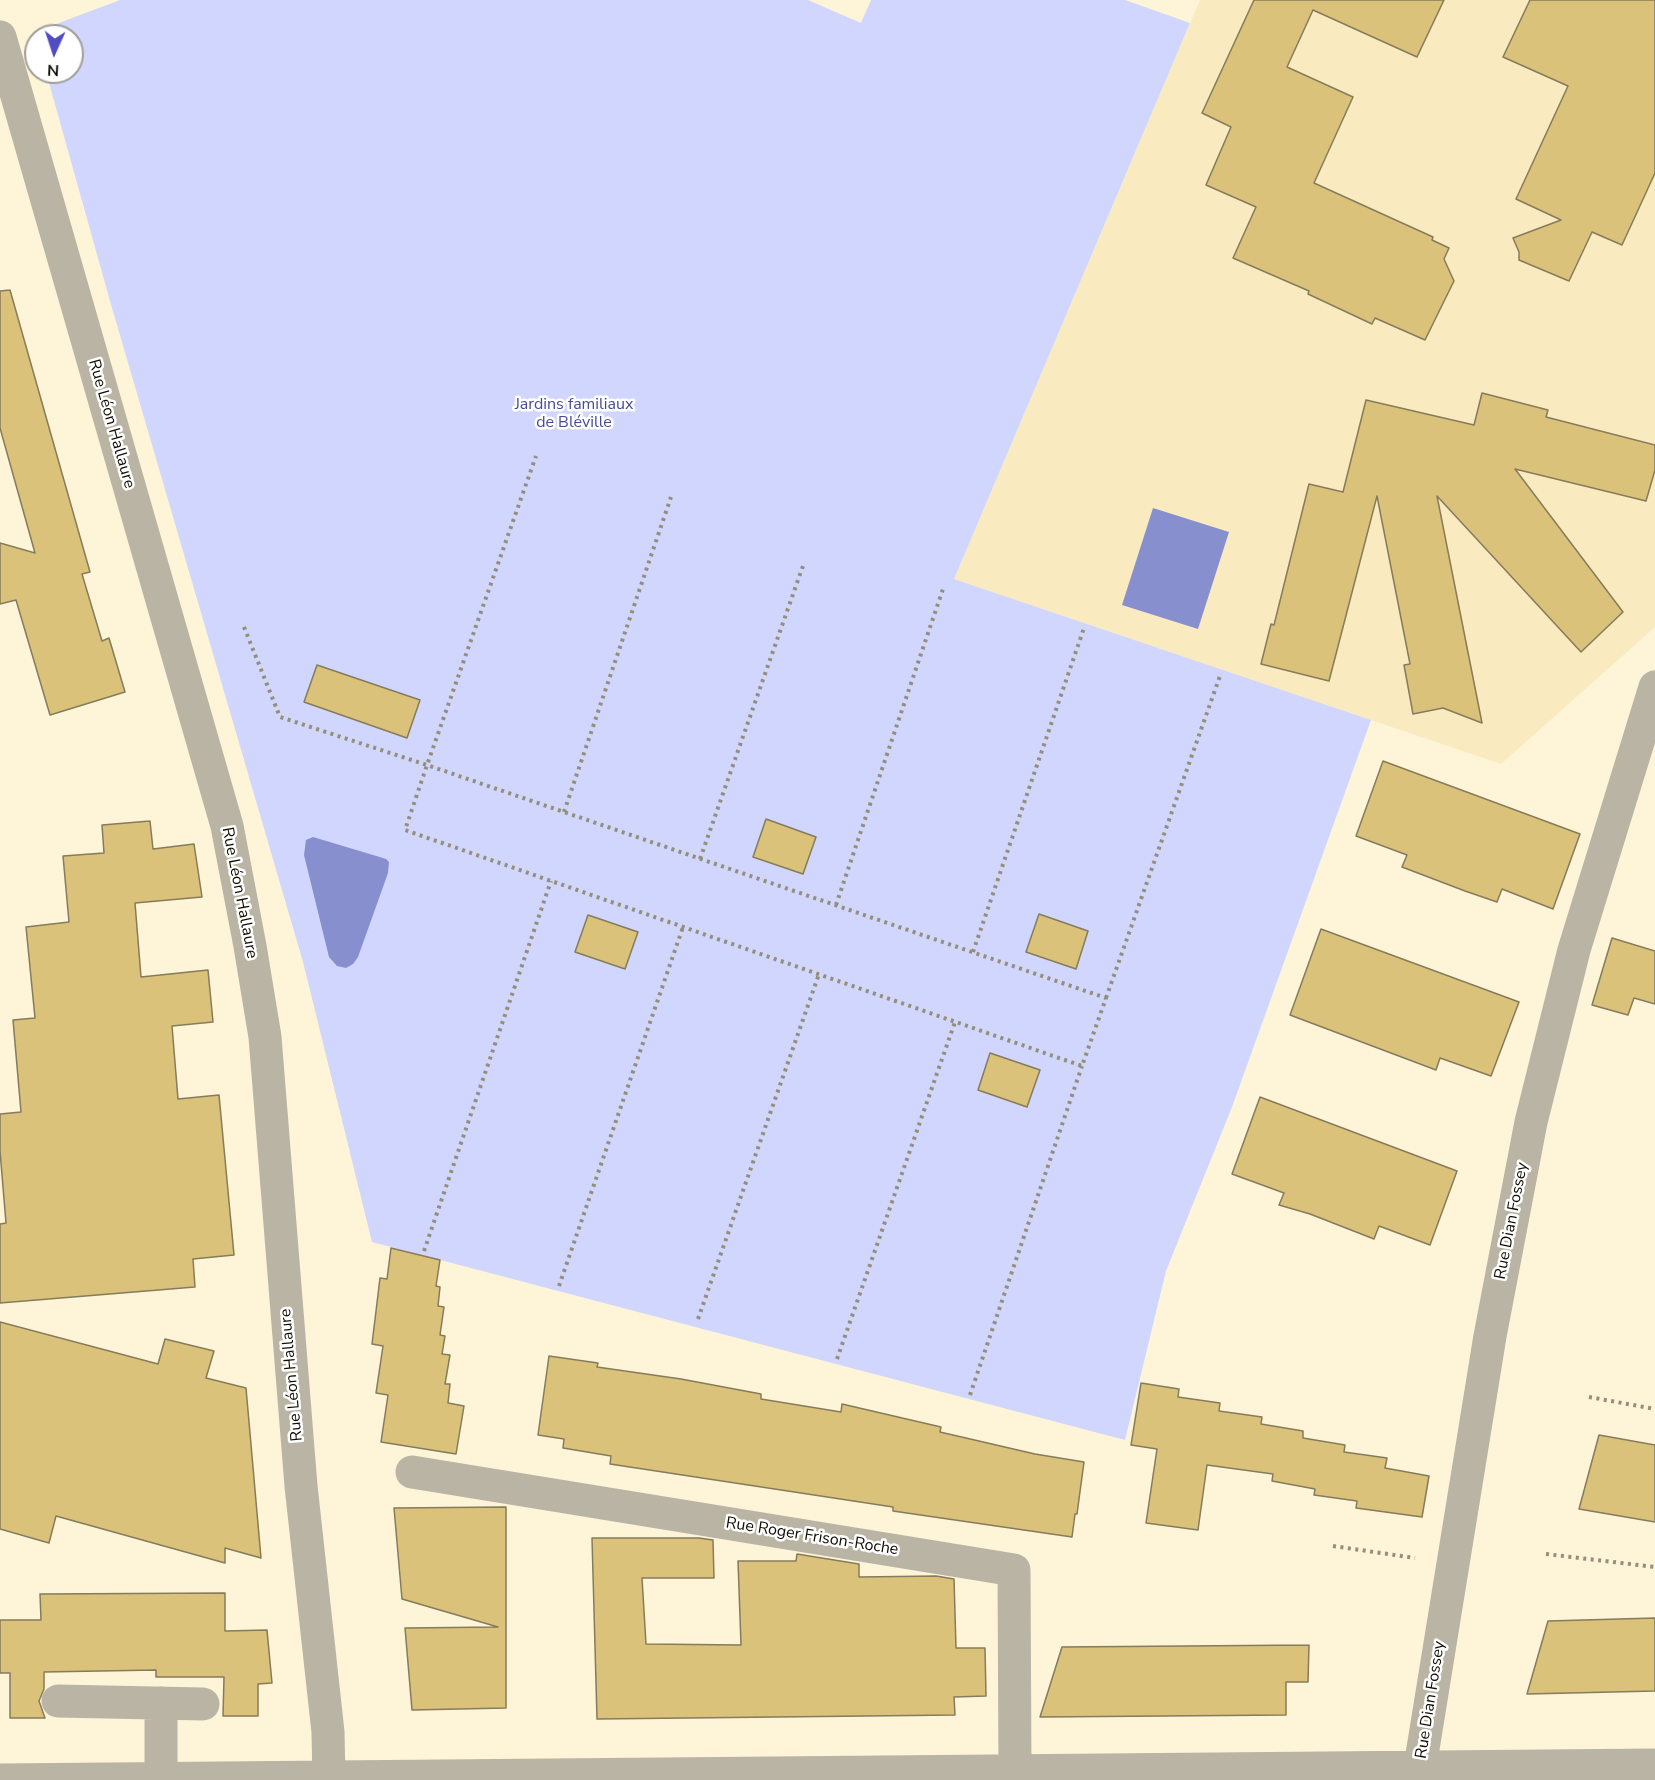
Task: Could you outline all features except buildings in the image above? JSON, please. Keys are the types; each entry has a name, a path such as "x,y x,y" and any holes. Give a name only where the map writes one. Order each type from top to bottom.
{"street":[{"name":"Rue Léon Hallaure","path":"0,37 227,826 244,913 265,1037 301,1485 328,1732 329,1778"},
{"name":"Rue Dian Fossey","path":"1420,1767 1490,1336 1531,1122 1574,950 1655,687"},
{"name":"Rue Roger Frison-Roche","path":"412,1472 1014,1570 1015,1771"},
{"path":"58,1701 203,1704"},
{"path":"161,1703 161,1778"},
{"path":"0,1780 1655,1765"}],"path":[{"path":"536,456 405,830 1082,1066"},
{"path":"564,812 671,497"},
{"path":"700,859 804,563"},
{"path":"836,905 944,586"},
{"path":"244,627 280,717 427,765 1106,998"},
{"path":"973,952 1084,628"},
{"path":"970,1395 1082,1066 1220,676"},
{"path":"424,1251 551,881"},
{"path":"559,1286 683,927"},
{"path":"698,1319 819,974"},
{"path":"837,1359 955,1022"},
{"path":"1589,1397 1655,1409"},
{"path":"1333,1546 1453,1564"},
{"path":"1546,1554 1655,1567"}],"shaded area":[{"path":"1200,0 1655,0 1655,627 1501,764 954,579"}],"green space":[{"name":"Jardins familiaux de Bléville","path":"120,0 808,0 861,23 871,0 1125,0 1190,23 954,579 1371,720 1232,1107 1166,1271 1125,1440 372,1242 303,962 110,301 49,84 84,84 84,24 56,24"}],"water":[{"path":"1153,508 1229,532 1198,629 1122,605"},
{"path":"313,837 386,859 389,862 388,873 358,957 346,968 337,966 329,957 304,855 306,840"}]}
